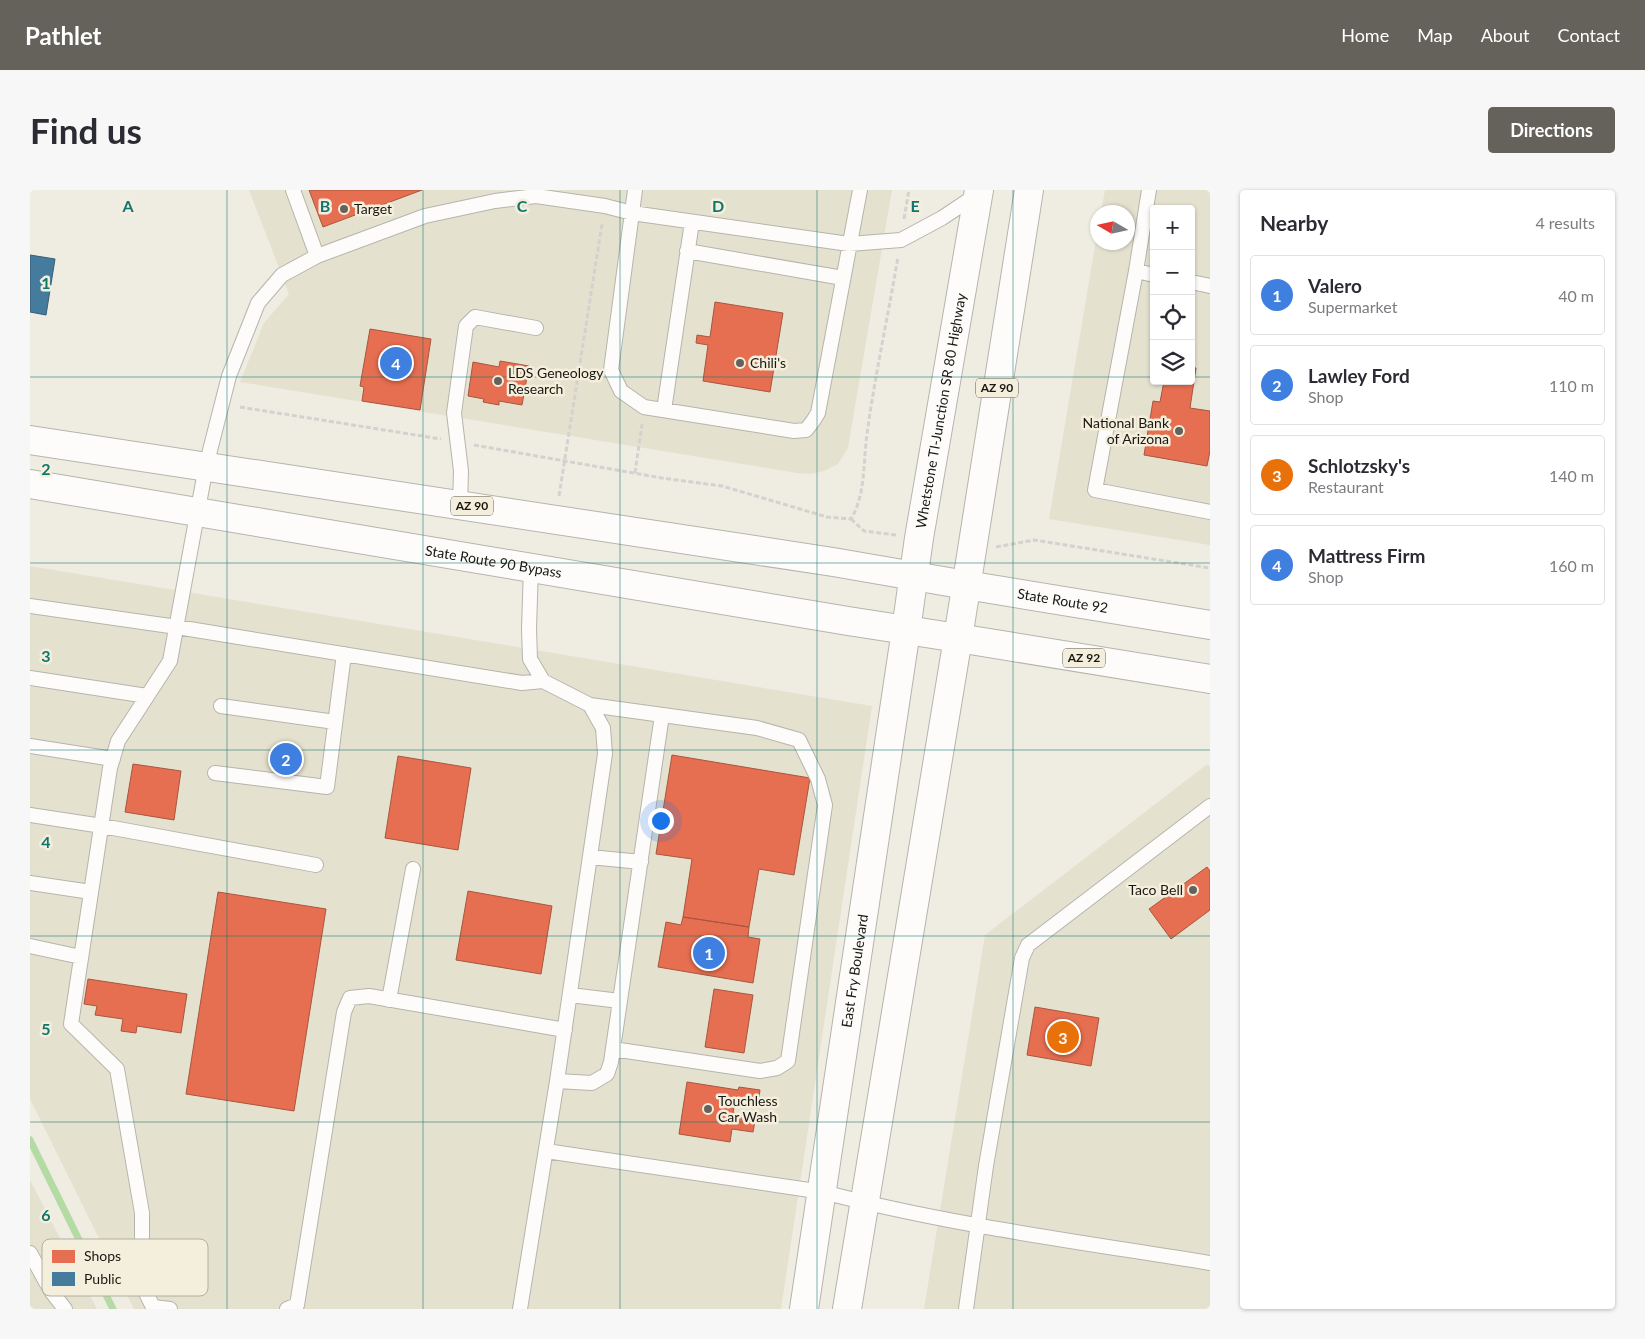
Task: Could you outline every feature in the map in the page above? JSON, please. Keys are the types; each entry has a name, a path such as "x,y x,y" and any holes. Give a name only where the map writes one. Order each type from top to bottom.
{"main road":[{"name":"AZ 90","path":"958,638 1029,190"},
{"name":"Whetstone TI-Junction SR 80 Highway","path":"906,630 913,577 978,192"},
{"name":"AZ 90","path":"30,440 833,562 913,577"},
{"name":"State Route 90 Bypass","path":"30,484 958,638"},
{"name":"State Route 92","path":"913,577 1210,625"},
{"name":"East Fry Boulevard","path":"804,1309 906,630"},
{"name":"AZ 92","path":"958,638 1210,679"},
{"path":"847,1309 958,638"}],"lane":[{"path":"293,190 317,256"},
{"path":"635,190 611,370 621,391 644,406 794,431 806,430 814,422 818,413 860,190"},
{"path":"1148,190 1136,271 1095,490 1210,512"},
{"path":"142,1239 142,1213 117,1069 71,1024 110,768 118,741 170,661 206,466 229,376 258,302 282,275 317,256 425,216 496,201 536,196 605,206 632,214 849,244 901,240 942,218 978,192"},
{"path":"664,410 692,222"},
{"path":"687,251 843,278"},
{"path":"1136,271 1150,274"},
{"path":"1195,283 1210,286"},
{"path":"460,505 461,471 454,413 466,326 475,317 536,328"},
{"path":"531,567 530,659 543,681 590,705 757,728 799,740 818,779 825,805 788,1061 778,1068 760,1071 613,1049"},
{"path":"30,606 177,627 522,683 543,681"},
{"path":"215,773 327,787 344,654"},
{"path":"30,678 148,696"},
{"path":"520,1309 565,1030 605,754 603,728 590,705"},
{"path":"222,706 335,722"},
{"path":"557,1081 592,1083 607,1074 612,1062 662,715"},
{"path":"30,746 113,758"},
{"path":"966,1309 998,1094 1022,958 1028,945 1210,806"},
{"path":"30,815 102,826 316,865"},
{"path":"590,857 640,862"},
{"path":"389,1000 413,869"},
{"path":"30,883 91,892"},
{"path":"30,946 81,957"},
{"path":"570,995 620,1000"},
{"path":"287,1309 297,1305 344,1012 350,998 369,996 565,1030"},
{"path":"546,1150 822,1192 864,1203 978,1224 1210,1263"},
{"path":"30,1253 42,1275"},
{"path":"55,1296 65,1309"},
{"path":"148,1296 153,1306 170,1309"}],"path":[{"path":"555,519 605,206"},
{"path":"635,473 644,406"},
{"path":"1034,540 1210,568"}],"shaded area":[{"path":"249,190 892,190 848,448 838,464 824,471 811,474 797,473 240,382 264,323 289,294"},
{"path":"1105,190 1210,190 1210,545 1049,519 1094,250 1135,250 1135,205 1102,205"},
{"path":"30,566 872,706 781,1309 134,1309 128,1296 208,1296 208,1239 99,1239 30,1099"},
{"path":"1206,765 1210,766 1210,1309 924,1309 985,935"},
{"path":"30,1180 61,1239 42,1239 42,1296 90,1296 97,1309 30,1309"}],"building: Shops":[{"name":"Target","path":"309,190 422,190 323,227"},
{"name":"Chili's","path":"715,302 783,313 770,392 703,381 708,345 696,343 697,335 710,337"},
{"path":"370,329 431,339 420,410 362,401 364,387 360,386"},
{"name":"LDS Geneology Research","path":"500,361 529,366 522,405 499,401 499,405 483,402 484,399 468,396 473,362 499,367"},
{"name":"National Bank of Arizona","path":"1163,385 1193,385 1190,408 1210,411 1210,451 1207,466 1144,455 1153,401 1160,402"},
{"path":"672,755 810,778 794,875 759,869 749,927 683,917 692,859 656,854"},
{"path":"398,756 471,768 458,850 385,838"},
{"path":"133,764 181,771 174,820 125,812"},
{"name":"Taco Bell","path":"1207,867 1210,871 1210,910 1171,939 1149,909"},
{"path":"468,891 552,906 541,974 456,960"},
{"path":"218,892 326,909 294,1111 186,1094"},
{"path":"683,917 749,927 748,937 760,939 753,983 658,967 666,922 681,925"},
{"path":"88,979 187,994 181,1033 137,1026 136,1033 121,1031 123,1019 95,1015 97,1006 84,1004"},
{"path":"714,989 753,995 744,1053 705,1047"},
{"path":"1035,1007 1099,1018 1091,1066 1027,1055"},
{"name":"Touchless Car Wash","path":"687,1082 738,1090 739,1087 760,1090 758,1106 735,1102 733,1113 756,1116 753,1132 732,1129 730,1142 679,1134"}],"building: Public":[{"path":"30,255 55,259 46,315 30,312"}],"waterway":[{"path":"30,1140 79,1239"},
{"path":"107,1296 113,1309"}],"place":[{"name":"Target","path":"344,209"},
{"name":"Mattress Firm","path":"396,363"},
{"name":"Chili's","path":"740,363"},
{"name":"LDS Geneology Research","path":"498,381"},
{"name":"National Bank of Arizona","path":"1179,431"},
{"name":"Lawley Ford","path":"286,759"},
{"name":"Taco Bell","path":"1193,890"},
{"name":"Valero","path":"709,953"},
{"name":"Schlotzsky's","path":"1063,1037"},
{"name":"Touchless Car Wash","path":"708,1109"}]}
